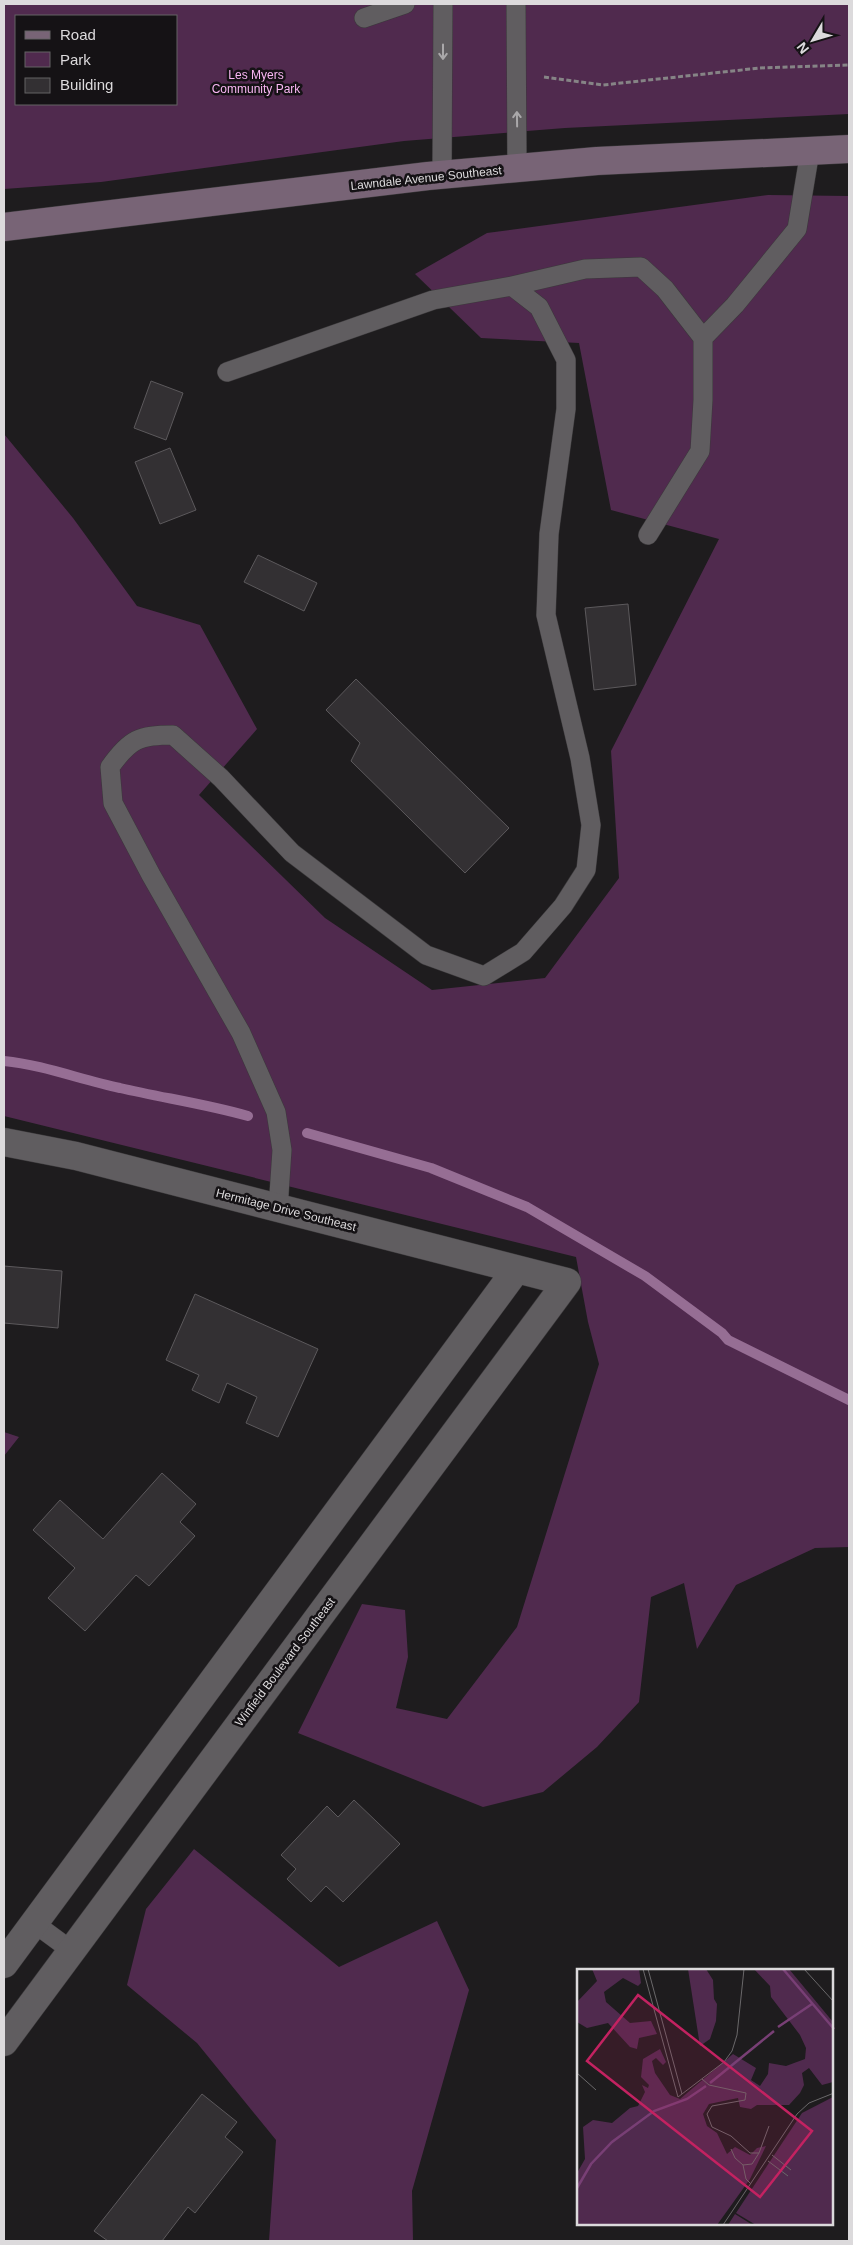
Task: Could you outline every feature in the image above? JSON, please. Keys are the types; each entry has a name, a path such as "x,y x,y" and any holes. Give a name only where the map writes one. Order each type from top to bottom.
{"street":[{"name":"Lawndale Avenue Southeast","path":"4,227 442,175 596,161 849,149"},
{"name":"Hermitage Drive Southeast","path":"4,1142 76,1156 567,1282"},
{"path":"4,1964 516,1270"},
{"name":"Winfield Boulevard Southeast","path":"4,2042 567,1282"}],"lane":[{"path":"364,18 405,4"},
{"path":"442,175 443,4"},
{"path":"516,4 518,168"},
{"path":"703,338 735,305 797,229 810,151"},
{"path":"227,372 433,300 512,286 585,269 641,267 665,289 703,338 703,400 700,451 648,535"},
{"path":"278,1209 282,1150 276,1112 241,1033 151,876 113,803 110,767 123,749 147,735 173,735 221,778 292,853 426,955 484,976 523,952 563,906 586,870 591,825 580,758 546,616 549,534 566,409 566,360 539,307 512,286"},
{"path":"34,1923 72,1951"}],"path":[{"path":"540,77 603,85 760,68 849,65"}],"green space":[{"name":"Les Myers Community Park","path":"4,4 849,4 849,114 565,128 404,141 101,182 4,189"},
{"path":"768,195 849,196 849,1547 815,1548 736,1585 697,1649 684,1583 651,1597 639,1702 597,1747 543,1792 483,1807 298,1733 362,1604 405,1610 408,1657 396,1708 447,1719 517,1627 599,1364 588,1322 576,1257 4,1116 4,434 73,518 137,606 200,625 257,729 199,795 325,918 432,990 545,978 619,878 611,751 719,539 611,510 579,343 481,338 415,274 487,233"},
{"path":"4,1432 19,1437 4,1456"},
{"path":"194,1849 339,1967 437,1921 469,1990 412,2191 413,2241 269,2241 276,2140 197,2043 127,1985 146,1909"}],"building":[{"path":"151,381 183,393 166,440 134,428"},
{"path":"170,448 196,510 160,524 135,462"},
{"path":"258,555 317,583 304,611 244,582"},
{"path":"628,604 636,685 594,690 585,608"},
{"path":"356,679 509,828 465,873 351,761 360,743 326,710"},
{"path":"4,1266 62,1271 58,1328 4,1323"},
{"path":"195,1294 318,1349 278,1437 246,1423 257,1397 227,1383 219,1403 192,1390 199,1375 166,1360"},
{"path":"162,1473 196,1504 180,1522 195,1536 149,1586 136,1575 85,1631 48,1598 75,1568 33,1530 60,1500 103,1539"},
{"path":"354,1800 400,1844 343,1902 326,1886 311,1902 287,1879 296,1869 281,1855 327,1806 338,1817"},
{"path":"202,2094 237,2122 225,2137 243,2152 195,2213 188,2207 162,2241 108,2241 94,2231"}],"waterway":[{"path":"4,1061 48,1069 105,1085 248,1116"},
{"path":"307,1133 431,1168 527,1207 645,1276 722,1333 728,1340 849,1400"}]}
